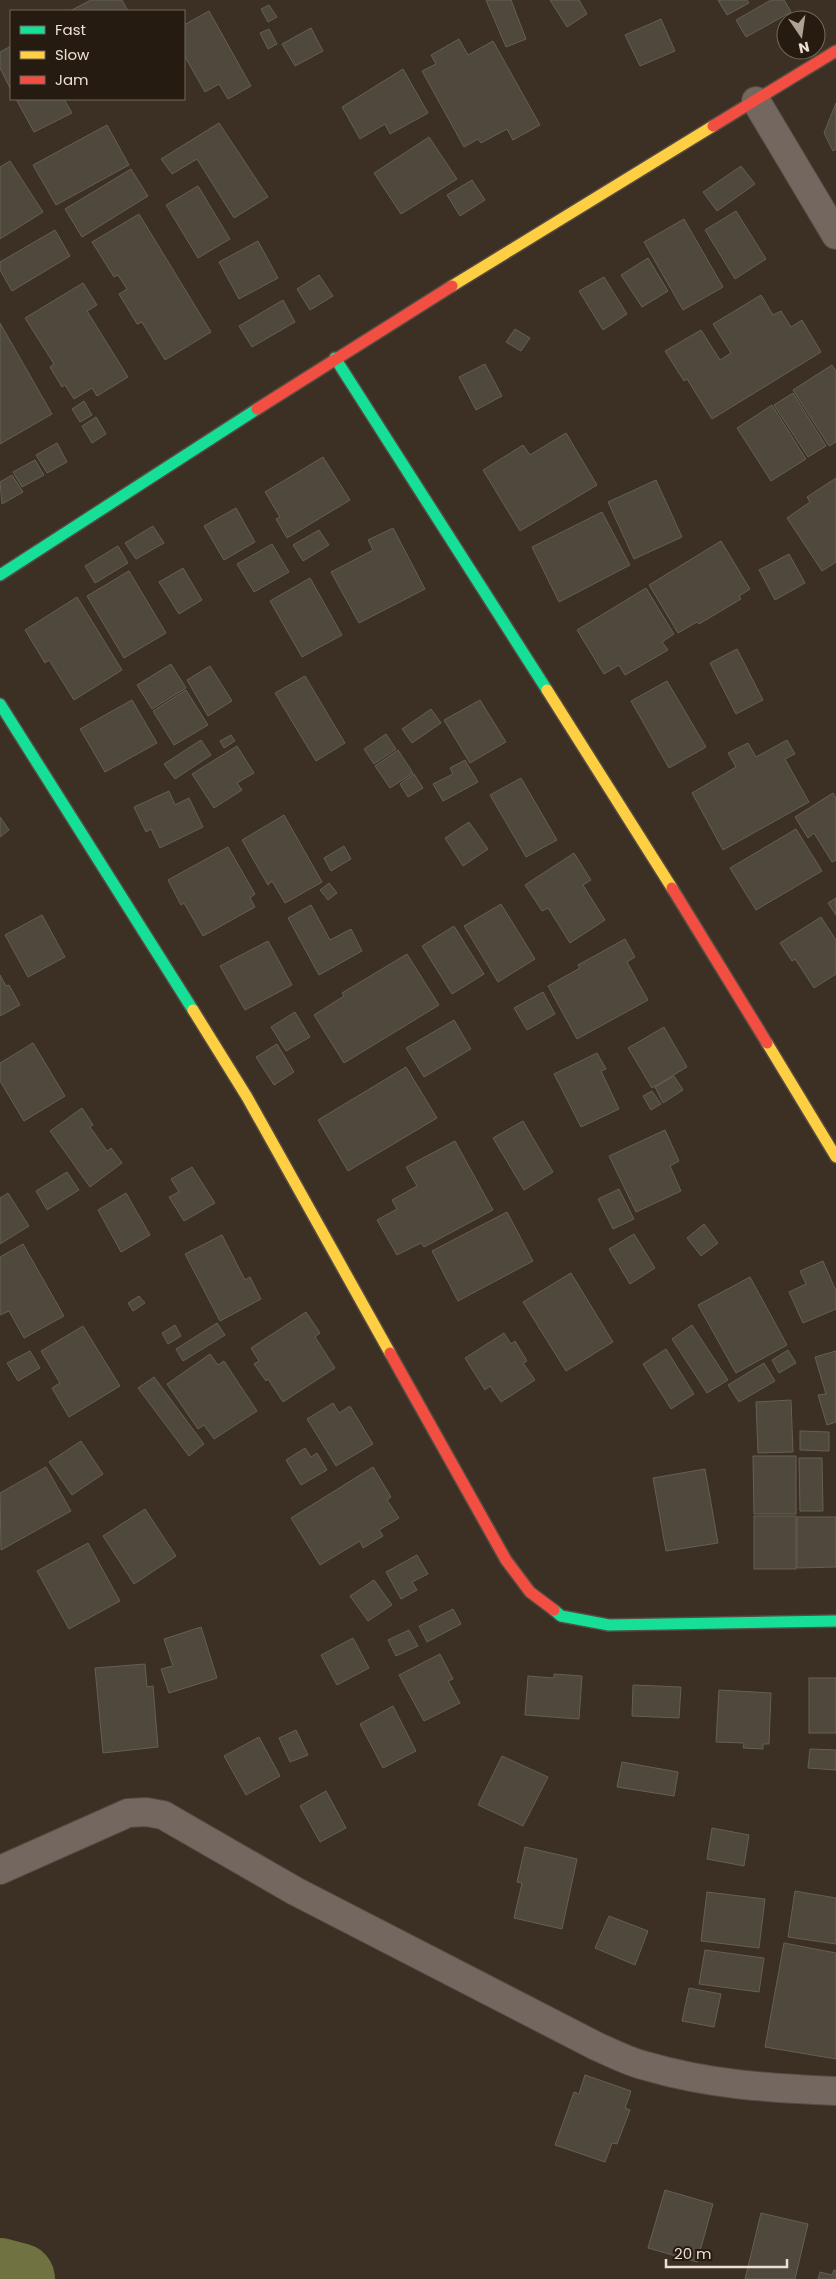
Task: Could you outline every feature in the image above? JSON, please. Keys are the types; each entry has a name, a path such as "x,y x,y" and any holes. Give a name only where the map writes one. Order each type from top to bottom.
{"street":[{"path":"0,575 335,358 836,51"},
{"path":"756,101 836,235"},
{"path":"335,358 641,838 836,1157"},
{"path":"0,704 247,1097 506,1560 530,1592 561,1616 610,1625 836,1621"},
{"path":"0,1870 128,1813 146,1812 163,1815 295,1891 596,2046 636,2063 693,2078 750,2088 836,2091"}],"building":[{"path":"91,0 122,0 127,10 72,10"},
{"path":"486,0 511,0 526,39 506,47"},
{"path":"550,0 579,0 587,14 567,27"},
{"path":"718,0 747,0 749,3 727,15"},
{"path":"771,0 784,0 790,10 776,10 776,20 746,37 736,20"},
{"path":"269,5 277,17 268,22 261,9"},
{"path":"209,11 251,86 228,99 219,84 205,92 185,57 185,24"},
{"path":"661,19 675,51 640,66 625,35"},
{"path":"311,28 323,51 295,66 282,44"},
{"path":"269,29 277,44 268,49 260,33"},
{"path":"459,39 468,55 493,41 540,125 513,140 507,129 481,143 478,139 464,147 422,71 436,64 431,55"},
{"path":"10,47 10,88 0,68 0,52"},
{"path":"403,69 428,113 390,134 385,124 360,139 342,107"},
{"path":"17,100 65,100 72,113 34,132"},
{"path":"836,103 836,149 833,151 824,133"},
{"path":"219,123 268,197 234,218 197,159 172,174 161,159"},
{"path":"107,125 129,165 56,205 33,165"},
{"path":"429,137 457,179 401,214 374,173"},
{"path":"10,161 43,212 0,239 0,167"},
{"path":"741,166 755,184 717,211 703,192"},
{"path":"131,169 148,196 82,237 65,209"},
{"path":"472,180 485,200 460,216 447,195"},
{"path":"198,186 230,239 198,258 166,205"},
{"path":"736,211 766,259 735,279 705,230"},
{"path":"139,214 211,332 165,360 142,322 137,324 119,294 127,289 118,275 114,277 92,242"},
{"path":"684,219 723,287 683,310 644,242"},
{"path":"55,230 70,256 12,291 0,270 0,262"},
{"path":"258,241 278,278 239,299 219,262"},
{"path":"648,258 668,291 642,307 621,275"},
{"path":"319,275 333,296 310,310 297,289"},
{"path":"604,277 627,314 603,330 579,291"},
{"path":"83,283 97,305 87,311 128,377 97,396 92,388 74,399 65,385 62,387 50,367 54,364 25,318"},
{"path":"761,295 773,315 781,311 791,327 802,320 821,352 712,419 687,379 684,381 665,351 701,330 720,360 731,353 713,324"},
{"path":"283,300 295,322 252,347 239,326"},
{"path":"0,323 52,414 0,444"},
{"path":"515,329 530,338 521,351 506,342"},
{"path":"485,364 502,396 476,410 459,377"},
{"path":"832,365 836,371 836,442 829,446 793,390"},
{"path":"793,393 826,446 808,457 774,405"},
{"path":"84,401 92,415 80,422 72,409"},
{"path":"772,405 806,459 771,481 737,428"},
{"path":"96,417 106,434 92,443 82,426"},
{"path":"566,433 597,485 520,531 483,470 523,445 530,455"},
{"path":"57,443 67,462 47,473 36,455"},
{"path":"323,457 350,500 287,538 276,519 280,517 265,492"},
{"path":"35,460 44,475 22,487 13,472"},
{"path":"12,475 23,492 2,504 0,482"},
{"path":"836,478 836,562 822,571 787,518 810,502 807,497"},
{"path":"656,480 682,537 634,559 608,502"},
{"path":"236,508 255,542 224,560 204,526"},
{"path":"602,512 630,565 559,602 532,547"},
{"path":"153,526 164,543 136,559 125,543"},
{"path":"393,528 425,589 359,623 331,572 373,550 368,540"},
{"path":"319,530 329,545 303,561 293,545"},
{"path":"721,541 750,589 739,596 741,599 699,624 697,622 678,633 649,585"},
{"path":"272,544 289,572 254,592 237,564"},
{"path":"118,546 128,563 95,583 85,566"},
{"path":"789,554 805,583 775,600 759,570"},
{"path":"183,568 202,600 179,614 159,582"},
{"path":"129,571 166,633 124,658 87,596"},
{"path":"310,578 342,635 302,657 270,601"},
{"path":"646,588 674,634 662,642 668,650 625,675 619,665 604,674 577,630"},
{"path":"77,597 122,670 74,700 49,660 45,663 25,630"},
{"path":"737,649 763,700 736,714 710,663"},
{"path":"171,664 186,688 152,709 137,685"},
{"path":"210,666 232,701 208,716 187,680"},
{"path":"305,676 345,743 316,761 275,693"},
{"path":"667,681 706,747 669,768 631,701"},
{"path":"186,690 208,725 174,745 153,711"},
{"path":"132,700 157,743 105,772 80,729"},
{"path":"480,700 506,742 470,763 444,720"},
{"path":"431,709 441,723 412,743 402,729"},
{"path":"386,734 396,749 374,764 364,749"},
{"path":"231,735 235,741 224,748 220,741"},
{"path":"201,740 211,755 175,779 164,764"},
{"path":"787,740 795,754 785,759 809,802 723,850 692,793 736,767 728,753 748,743 756,757"},
{"path":"237,746 254,773 237,783 242,790 214,808 192,774"},
{"path":"398,750 413,773 390,788 375,766"},
{"path":"465,760 478,782 443,801 433,784 453,774 450,768"},
{"path":"414,774 423,788 408,797 400,784"},
{"path":"521,778 557,840 526,857 490,795"},
{"path":"169,791 175,805 189,798 203,827 160,848 151,829 146,832 134,807"},
{"path":"833,793 836,798 836,860 832,862 814,833 808,838 795,817"},
{"path":"284,815 322,882 285,903 272,881 268,885 242,840"},
{"path":"0,817 9,830 0,837"},
{"path":"469,822 488,849 463,866 445,838"},
{"path":"796,829 822,871 756,910 730,868"},
{"path":"344,846 351,859 331,871 324,858"},
{"path":"228,847 255,894 250,898 255,907 203,936 184,903 181,905 168,880"},
{"path":"574,853 591,880 583,885 605,920 570,943 548,908 542,911 525,885"},
{"path":"329,883 337,893 328,900 320,890"},
{"path":"836,898 836,915 828,903"},
{"path":"501,904 535,959 498,982 464,926"},
{"path":"311,905 330,940 351,929 362,951 319,975 288,918"},
{"path":"42,915 65,957 28,977 5,935"},
{"path":"821,917 836,940 836,974 814,988 795,959 792,961 780,943"},
{"path":"454,926 484,974 452,994 422,946"},
{"path":"625,939 635,957 627,962 648,1000 577,1039 548,986 580,968 578,965"},
{"path":"268,941 292,985 245,1010 220,966"},
{"path":"407,954 439,1005 344,1063 314,1015 344,996 342,993"},
{"path":"0,975 6,986 9,985 20,1005 0,1016"},
{"path":"543,992 555,1014 527,1030 514,1008"},
{"path":"295,1012 310,1037 286,1051 271,1027"},
{"path":"454,1020 471,1049 424,1077 406,1048"},
{"path":"664,1027 687,1067 652,1088 628,1048"},
{"path":"33,1043 65,1096 24,1121 0,1081 0,1063"},
{"path":"277,1044 294,1072 274,1085 256,1057"},
{"path":"597,1053 606,1069 601,1071 619,1109 581,1127 554,1074"},
{"path":"406,1067 437,1118 348,1171 318,1120"},
{"path":"674,1076 683,1090 663,1103 655,1087"},
{"path":"652,1091 661,1104 651,1110 643,1096"},
{"path":"82,1108 93,1125 90,1127 107,1151 111,1148 122,1163 90,1187 50,1131"},
{"path":"523,1121 553,1172 524,1190 493,1138"},
{"path":"665,1130 679,1161 670,1166 681,1191 636,1212 609,1156"},
{"path":"455,1141 493,1210 424,1247 421,1243 397,1255 377,1220 397,1209 392,1200 417,1186 406,1167"},
{"path":"192,1167 215,1203 184,1221 169,1197 179,1192 171,1179"},
{"path":"67,1172 79,1190 47,1210 36,1191"},
{"path":"619,1189 634,1219 613,1229 598,1199"},
{"path":"8,1193 29,1226 0,1244 0,1198"},
{"path":"126,1193 150,1235 121,1252 98,1210"},
{"path":"507,1212 533,1261 458,1301 432,1251"},
{"path":"704,1224 718,1243 701,1256 687,1238"},
{"path":"634,1234 655,1268 630,1284 609,1249"},
{"path":"222,1235 245,1280 250,1277 261,1299 220,1321 185,1254"},
{"path":"23,1244 64,1316 24,1338 9,1311 0,1315 0,1257"},
{"path":"823,1261 836,1291 836,1309 803,1323 789,1292 806,1284 800,1271"},
{"path":"571,1273 613,1342 566,1371 523,1302"},
{"path":"750,1277 787,1345 736,1373 698,1305"},
{"path":"139,1296 145,1303 133,1311 128,1303"},
{"path":"306,1312 320,1333 315,1337 335,1368 283,1402 268,1379 266,1381 254,1364 259,1361 251,1348"},
{"path":"217,1323 225,1335 183,1361 176,1349"},
{"path":"175,1325 181,1336 168,1344 162,1333"},
{"path":"692,1325 728,1380 707,1393 672,1339"},
{"path":"83,1326 120,1386 69,1417 52,1388 60,1383 41,1351"},
{"path":"504,1333 511,1344 515,1341 527,1361 523,1363 535,1380 501,1402 490,1386 485,1390 465,1358"},
{"path":"666,1349 694,1394 671,1409 643,1364"},
{"path":"788,1350 796,1363 779,1373 772,1360"},
{"path":"30,1351 40,1368 18,1381 7,1363"},
{"path":"836,1351 836,1422 827,1425 818,1395 826,1394 815,1357"},
{"path":"210,1354 218,1365 224,1361 257,1411 214,1439 204,1425 198,1429 167,1384"},
{"path":"764,1363 775,1381 739,1402 728,1385"},
{"path":"154,1377 204,1444 189,1456 138,1388"},
{"path":"791,1400 793,1452 758,1453 756,1402"},
{"path":"333,1403 339,1413 350,1406 373,1444 336,1466 307,1419"},
{"path":"800,1431 829,1432 829,1451 800,1450"},
{"path":"81,1441 103,1474 72,1495 49,1462"},
{"path":"305,1448 311,1457 317,1453 327,1470 301,1485 286,1460"},
{"path":"753,1456 796,1456 796,1514 754,1514"},
{"path":"799,1458 822,1458 823,1511 800,1511"},
{"path":"46,1467 71,1511 1,1550 0,1493"},
{"path":"373,1467 391,1497 387,1500 399,1518 379,1530 383,1536 363,1548 360,1541 320,1565 291,1518"},
{"path":"705,1469 718,1543 666,1551 653,1478"},
{"path":"145,1509 176,1556 134,1584 103,1536"},
{"path":"754,1516 796,1516 796,1569 754,1569"},
{"path":"797,1517 836,1517 836,1567 797,1568"},
{"path":"88,1543 120,1601 69,1629 37,1571"},
{"path":"417,1555 428,1574 412,1582 417,1590 401,1599 386,1572"},
{"path":"374,1580 392,1605 368,1621 350,1596"},
{"path":"453,1609 461,1624 427,1642 419,1626"},
{"path":"201,1627 217,1678 169,1693 161,1669 173,1666 164,1639"},
{"path":"409,1630 418,1646 396,1656 388,1640"},
{"path":"353,1638 369,1668 337,1685 321,1655"},
{"path":"440,1654 453,1679 448,1681 460,1703 424,1721 399,1675"},
{"path":"145,1664 147,1687 153,1686 158,1747 103,1753 95,1668"},
{"path":"554,1674 582,1676 579,1719 525,1715 528,1676 554,1678"},
{"path":"809,1678 836,1678 836,1733 809,1733"},
{"path":"633,1685 681,1687 679,1718 632,1716"},
{"path":"719,1690 771,1693 769,1744 763,1744 763,1749 743,1748 744,1743 716,1742"},
{"path":"393,1706 416,1751 383,1768 360,1724"},
{"path":"296,1730 308,1755 290,1762 279,1738"},
{"path":"259,1737 280,1776 246,1795 224,1756"},
{"path":"810,1749 836,1750 836,1770 808,1768"},
{"path":"502,1756 548,1777 523,1826 478,1805"},
{"path":"622,1762 678,1772 674,1796 617,1787"},
{"path":"326,1791 346,1828 320,1842 300,1806"},
{"path":"712,1828 749,1835 744,1866 707,1859"},
{"path":"525,1847 577,1859 562,1929 514,1918 522,1883 517,1882"},
{"path":"795,1891 836,1898 836,1944 788,1937"},
{"path":"707,1892 765,1899 759,1948 701,1941"},
{"path":"609,1916 648,1931 635,1965 595,1948"},
{"path":"784,1943 836,1953 836,2059 765,2047"},
{"path":"705,1950 764,1958 759,1992 699,1984"},
{"path":"689,1988 721,1994 714,2027 682,2021"},
{"path":"585,2075 631,2091 625,2108 630,2110 617,2144 612,2143 605,2162 555,2145 574,2092 579,2094"},
{"path":"665,2190 713,2204 697,2262 648,2248"},
{"path":"761,2213 808,2224 795,2279 745,2279"},
{"path":"834,2270 836,2271 836,2279 818,2279 820,2272 832,2275"}],"waterway":[{"path":"0,2274 19,2279"}],"traffic: fast":[{"path":"335,358 547,690"},
{"path":"0,575 257,409"},
{"path":"0,704 193,1010"},
{"path":"554,1610 561,1616 609,1625 836,1621"}],"traffic: slow":[{"path":"452,286 713,126"},
{"path":"547,690 672,888"},
{"path":"193,1010 247,1097 390,1353"},
{"path":"767,1043 836,1157"}],"traffic: jam":[{"path":"713,126 836,51"},
{"path":"257,409 452,286"},
{"path":"672,888 767,1043"},
{"path":"390,1353 506,1560 530,1592 554,1610"}]}
